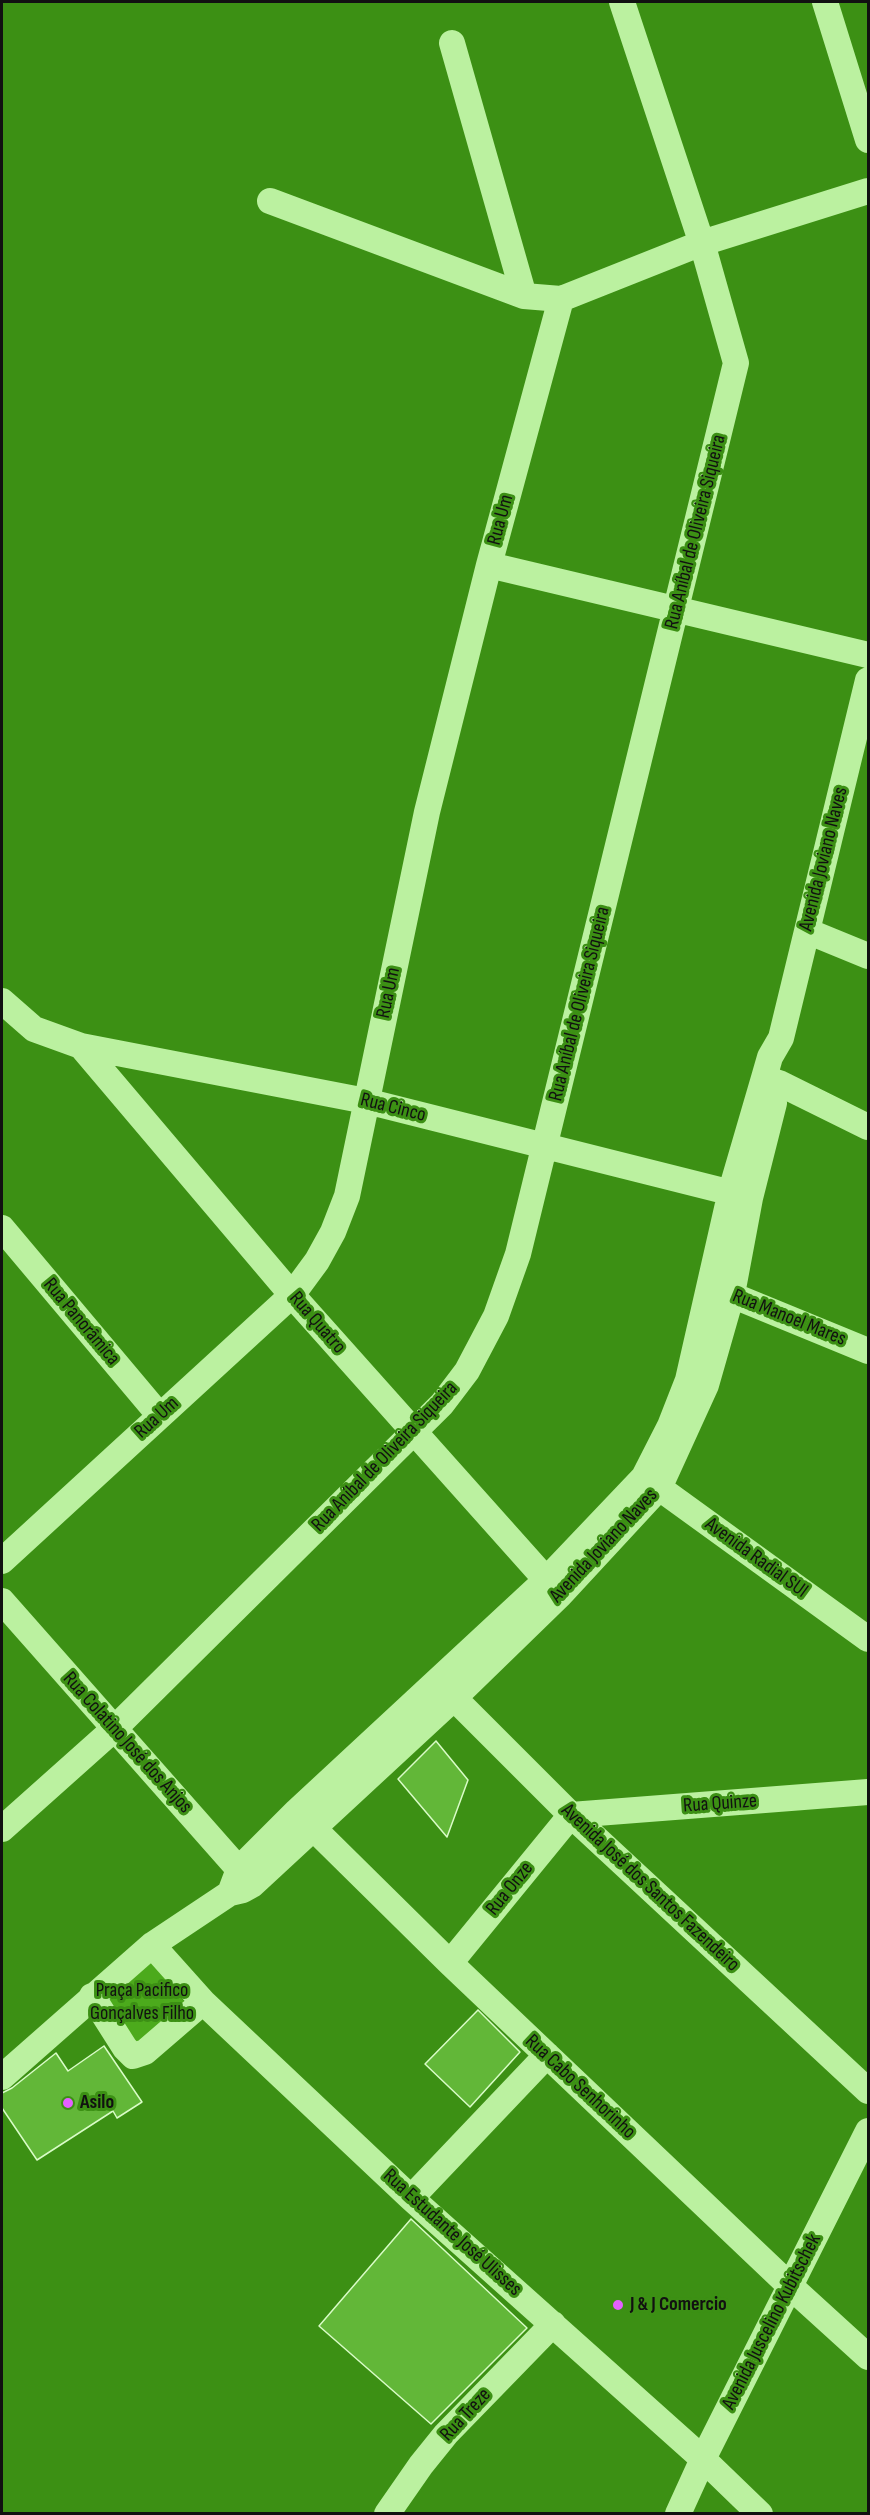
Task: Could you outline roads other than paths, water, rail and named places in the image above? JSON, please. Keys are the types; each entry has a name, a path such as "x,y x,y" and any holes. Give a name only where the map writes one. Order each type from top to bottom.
{"street":[{"name":"Rua Aníbal de Oliveira Siqueira","path":"2,1829 114,1729 442,1404 467,1371 496,1316 519,1254 736,363 702,243 622,2"},
{"path":"825,2 868,140"},
{"path":"452,43 524,296"},
{"path":"270,201 524,296 561,299 702,243 868,191"},
{"name":"Rua Um","path":"2,1561 292,1295 317,1261 333,1232 347,1196 427,812 489,565 561,299"},
{"path":"489,565 868,655"},
{"name":"Avenida Joviano Naves","path":"2,2077 152,1945 240,1882 553,1587 652,1483 706,1385 720,1290 741,1195 771,1081 784,1056 781,1038 868,680"},
{"path":"807,931 868,956"},
{"name":"Rua Cinco","path":"2,1001 34,1029 81,1046 366,1101 741,1195"},
{"name":"Rua Quatro","path":"81,1046 292,1295 553,1587"},
{"path":"771,1081 868,1127"},
{"name":"Rua Panorâmica","path":"2,1228 160,1416"},
{"name":"Rua Manoel Mares","path":"720,1290 868,1351"},
{"name":"Avenida Radial SUl","path":"652,1483 868,1639"},
{"name":"Rua Colatino José dos Anjos","path":"2,1601 114,1729 240,1882"},
{"name":"Avenida José dos Santos Fazendeiro","path":"445,1690 571,1815 868,2091"},
{"name":"Rua Quinze","path":"571,1815 868,1792"},
{"name":"Rua Onze","path":"450,1963 571,1815"},
{"name":"Rua Cabo Senhorinho","path":"305,1820 450,1963 790,2286 868,2357"},
{"name":"Rua Estudante José Ulisses","path":"152,1945 202,2002 411,2198 703,2459 760,2514"},
{"path":"92,1996 125,2048 133,2056 145,2052 202,2002"},
{"path":"411,2198 547,2055"},
{"name":"Avenida Juscelino Kubitschek","path":"678,2514 703,2459 868,2131"},
{"name":"Rua Treze","path":"387,2514 421,2464 446,2434 553,2324"}],"place":[{"name":"Asilo","path":"68,2103"},
{"name":"J & J Comercio","path":"618,2305"}],"park label":[{"name":"Praça Pacifico Gonçalves Filho","path":"142,2002"}]}
